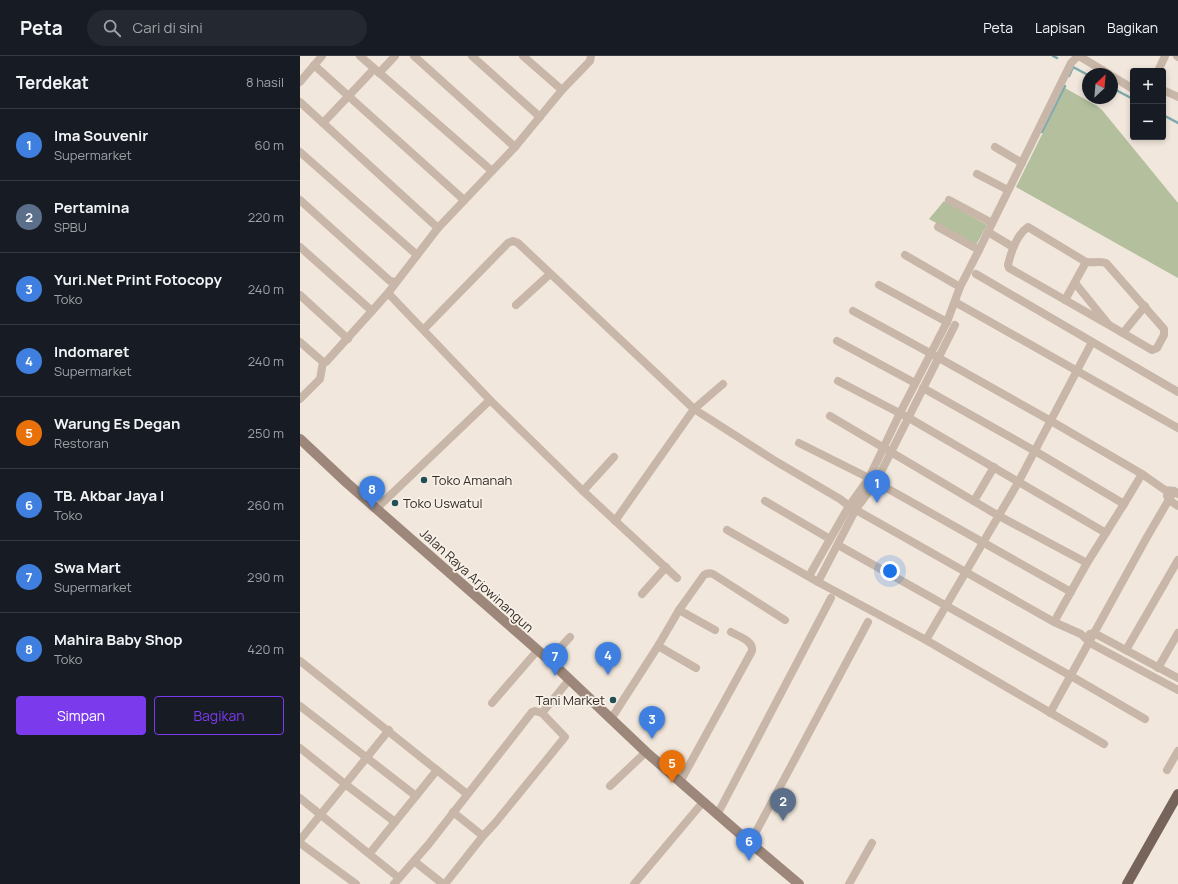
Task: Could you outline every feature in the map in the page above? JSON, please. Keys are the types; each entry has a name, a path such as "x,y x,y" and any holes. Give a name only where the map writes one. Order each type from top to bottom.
{"main road":[{"name":"Jalan Raya Arjowinangun","path":"300,439 347,483 548,660 646,752 717,815 799,884"},
{"path":"1127,884 1178,794"}],"street":[{"path":"302,76 322,56"},
{"path":"360,56 492,171"},
{"path":"323,123 349,96 395,56"},
{"path":"414,56 514,147"},
{"path":"472,56 540,117"},
{"path":"524,56 562,90"},
{"path":"323,362 325,363 329,360 348,339 388,293 438,228 514,147 562,90 590,61 590,56"},
{"path":"809,576 830,539 872,480 887,450 908,418 940,358 951,324 955,302 960,287 1071,63 1078,56 1098,68"},
{"path":"1159,68 1165,56"},
{"path":"314,65 464,200"},
{"path":"1118,80 1130,87"},
{"path":"1166,91 1178,97"},
{"path":"300,102 438,228"},
{"path":"996,147 1022,162"},
{"path":"300,152 417,255"},
{"path":"977,174 1009,188"},
{"path":"300,200 390,280 395,282"},
{"path":"949,200 992,224"},
{"path":"938,227 979,250"},
{"path":"1028,227 1086,262 1093,263 1100,261 1106,263 1164,329 1164,335 1157,348 1152,350 1009,268 1008,265 1013,247 1024,229 1028,227"},
{"path":"988,232 1013,247"},
{"path":"424,329 508,243 513,241 518,243 694,409 777,462 840,499 852,508 1054,622 1081,634 1090,643 1178,690"},
{"path":"300,247 372,311"},
{"path":"905,255 960,287"},
{"path":"1065,300 1086,262"},
{"path":"516,305 550,274"},
{"path":"976,274 1178,392"},
{"path":"1075,283 1109,325"},
{"path":"879,285 951,324"},
{"path":"388,293 424,329 490,400 583,492 677,578"},
{"path":"300,295 348,339"},
{"path":"955,302 1178,428"},
{"path":"1122,332 1145,306"},
{"path":"853,311 1051,421 1142,474 1164,490 1176,493"},
{"path":"887,450 900,413 915,383 951,324"},
{"path":"837,340 915,383"},
{"path":"300,342 323,362"},
{"path":"926,640 1019,481 1078,372 1092,342"},
{"path":"300,399 320,379 323,362"},
{"path":"838,381 900,413 1019,481 1106,534"},
{"path":"615,521 694,409 723,384"},
{"path":"923,388 1035,451 1124,504"},
{"path":"377,508 490,400"},
{"path":"830,416 999,516 1087,563"},
{"path":"800,443 872,480 1071,592"},
{"path":"583,492 614,457"},
{"path":"974,501 994,467"},
{"path":"1054,622 1087,563 1142,474"},
{"path":"1164,490 1169,500 1178,506"},
{"path":"1050,713 1169,500 1176,493"},
{"path":"765,501 830,539"},
{"path":"818,582 838,545 852,508"},
{"path":"727,530 818,582 926,640 1104,744"},
{"path":"838,545 1145,719"},
{"path":"1126,650 1178,560"},
{"path":"642,594 666,567"},
{"path":"611,719 658,646 679,610 704,575 710,573 784,620"},
{"path":"717,815 831,598"},
{"path":"679,610 715,630"},
{"path":"750,843 868,622"},
{"path":"680,782 752,651 750,643 731,632"},
{"path":"1081,634 1094,633 1178,678"},
{"path":"1158,668 1178,633"},
{"path":"548,660 570,637"},
{"path":"658,646 696,668"},
{"path":"492,703 537,651"},
{"path":"300,661 389,730 467,794"},
{"path":"542,713 569,680"},
{"path":"300,706 416,796"},
{"path":"300,798 370,853 396,881 414,861 532,712 535,711 542,713 565,737 444,884 414,861"},
{"path":"356,884 300,842 389,730"},
{"path":"300,748 395,822"},
{"path":"1167,770 1178,751"},
{"path":"610,786 646,752"},
{"path":"370,853 438,770"},
{"path":"634,884 703,802"},
{"path":"453,812 483,836"},
{"path":"849,884 872,843"}],"green space":[{"path":"1065,88 1082,98 1082,104 1093,104 1102,110 1178,203 1178,278 1016,187"},
{"path":"944,201 987,225 976,245 929,219"}],"waterway":[{"path":"1053,56 1057,58"},
{"path":"1073,67 1082,72"},
{"path":"1069,76 1073,67"},
{"path":"1042,132 1065,86"},
{"path":"1118,91 1130,97"},
{"path":"1166,117 1178,123"}],"place":[{"name":"Toko Amanah","path":"424,480"},
{"name":"Toko Uswatul","path":"395,503"},
{"name":"Ima Souvenir","path":"877,503"},
{"name":"Mahira Baby Shop","path":"372,509"},
{"name":"Indomaret","path":"608,675"},
{"name":"Swa Mart","path":"555,676"},
{"name":"Tani Market","path":"613,700"},
{"name":"Yuri.Net Print Fotocopy","path":"652,739"},
{"name":"Warung Es Degan","path":"672,783"},
{"name":"Pertamina","path":"783,821"},
{"name":"TB. Akbar Jaya I","path":"749,861"}]}
